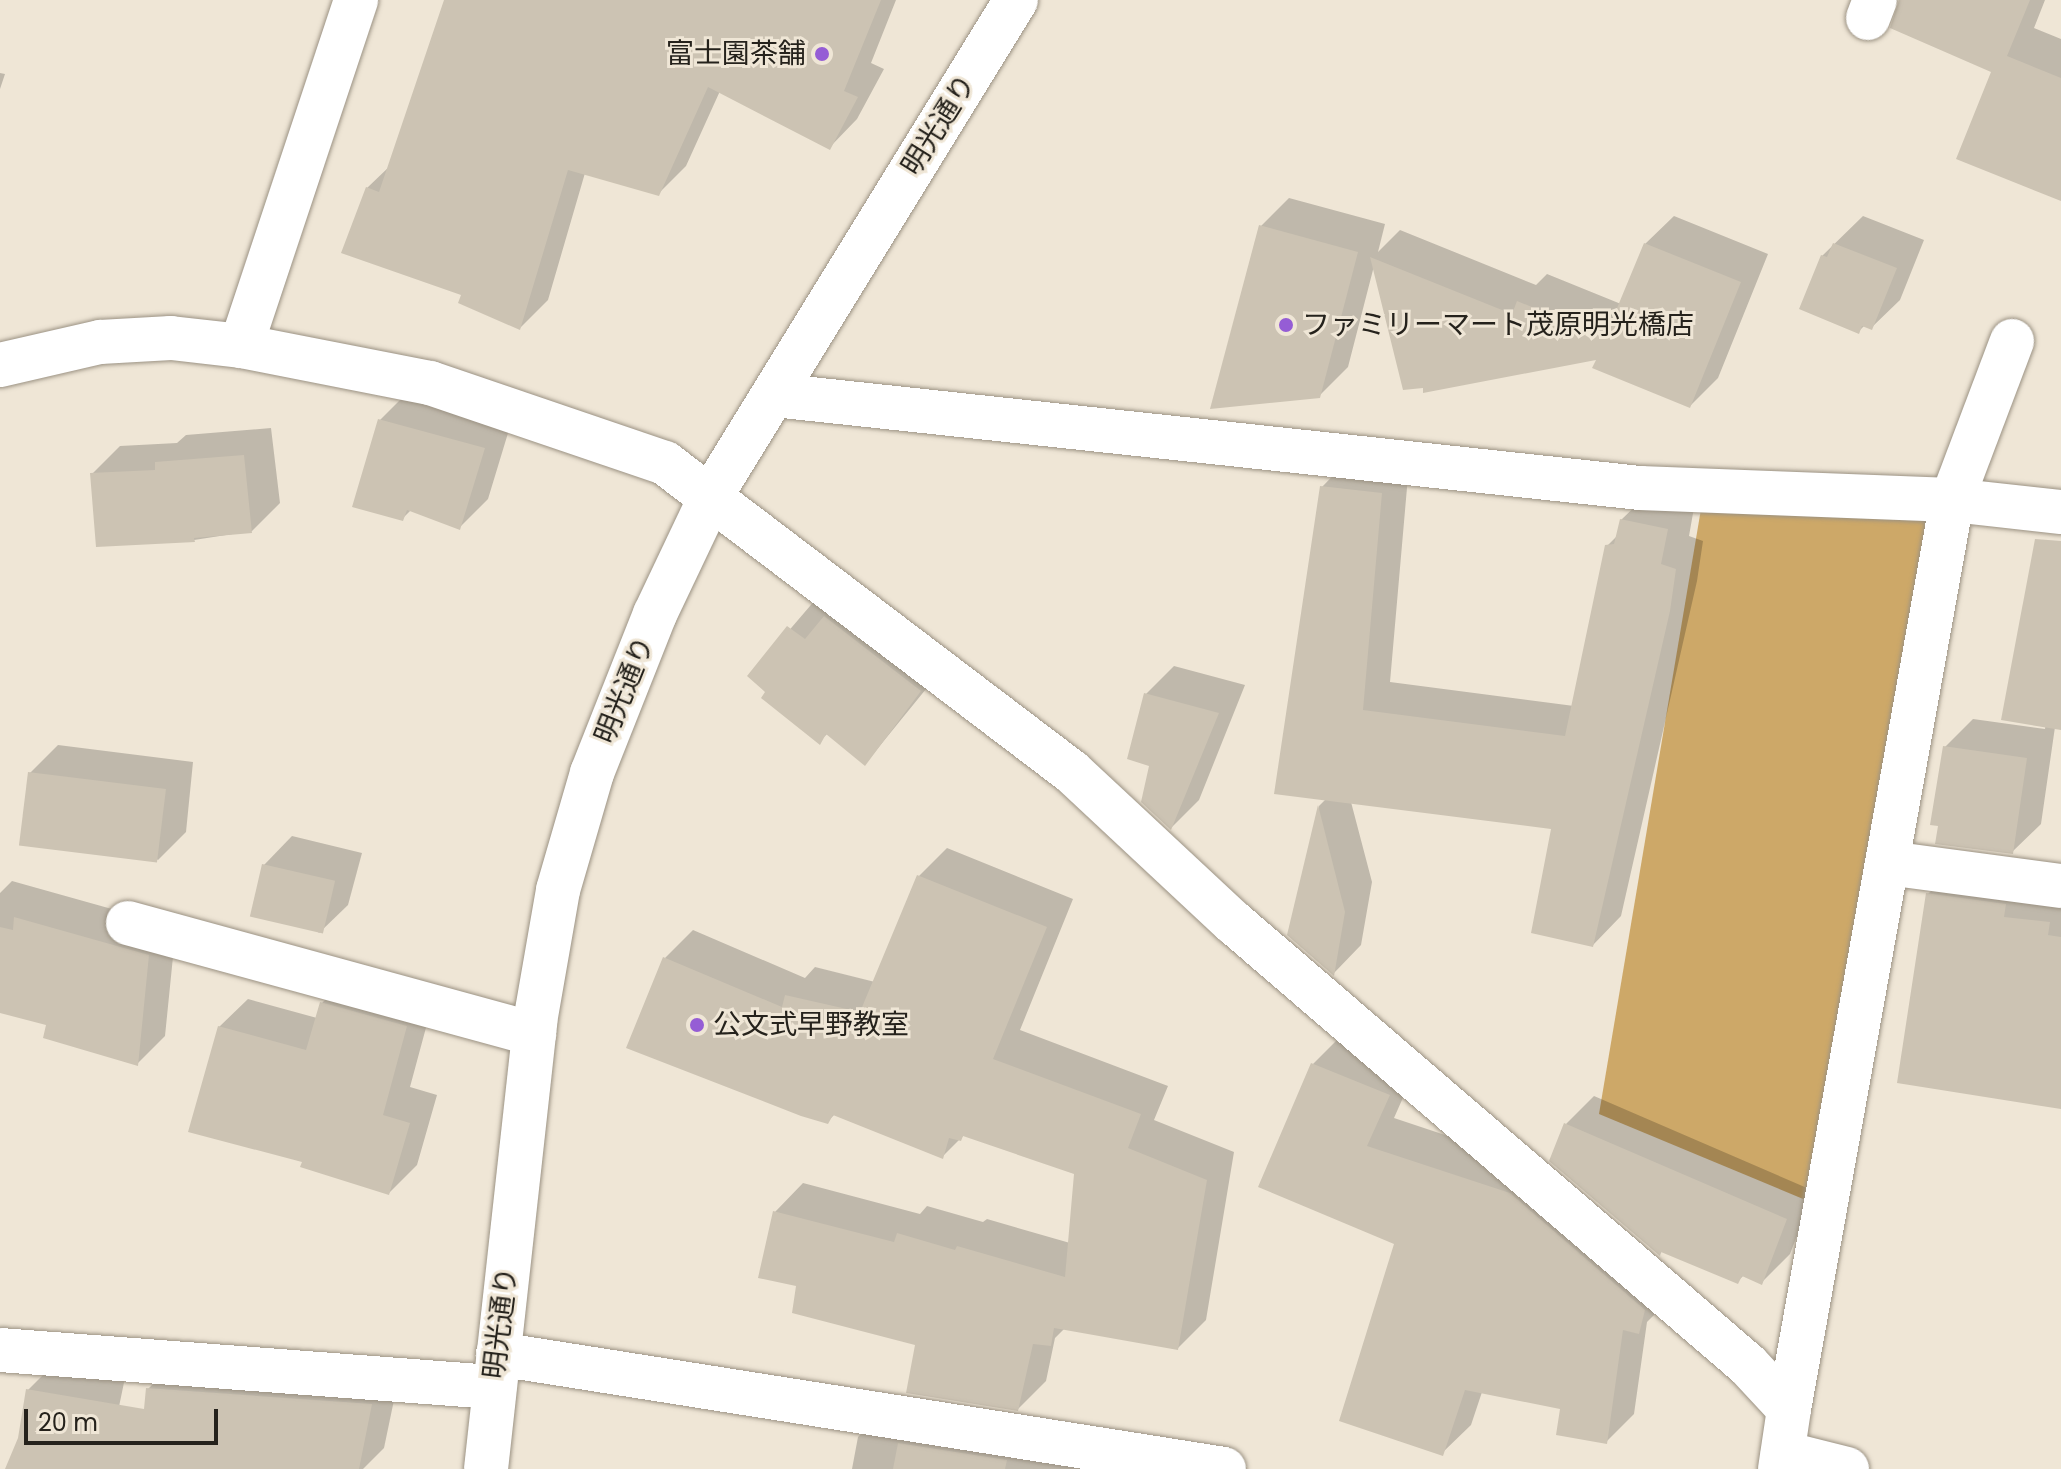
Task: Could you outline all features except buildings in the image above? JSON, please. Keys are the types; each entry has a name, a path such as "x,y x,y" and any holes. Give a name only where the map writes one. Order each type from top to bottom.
{"street":[{"path":"241,346 356,0"},
{"name":"明光通り","path":"486,1469 534,1034 558,890 592,773 655,614 712,494 1016,0"},
{"path":"0,365 100,342 171,338 241,346 430,383 665,463 712,494 1072,772 1233,922 1748,1365 1789,1409"},
{"path":"1847,1469 1781,1461 1952,500 2012,341"},
{"path":"774,395 1640,488 1952,500 2061,512"},
{"path":"1888,863 2061,886"},
{"path":"128,923 534,1034"},
{"path":"0,1350 496,1370 1133,1462 1224,1469"}],"shaded area":[{"path":"1701,509 1933,518 1808,1201 1599,1114"}],"place":[{"name":"富士園茶舗","path":"822,54"},
{"name":"ファミリーマート茂原明光橋店","path":"1286,325"},
{"name":"公文式早野教室","path":"697,1025"}]}
